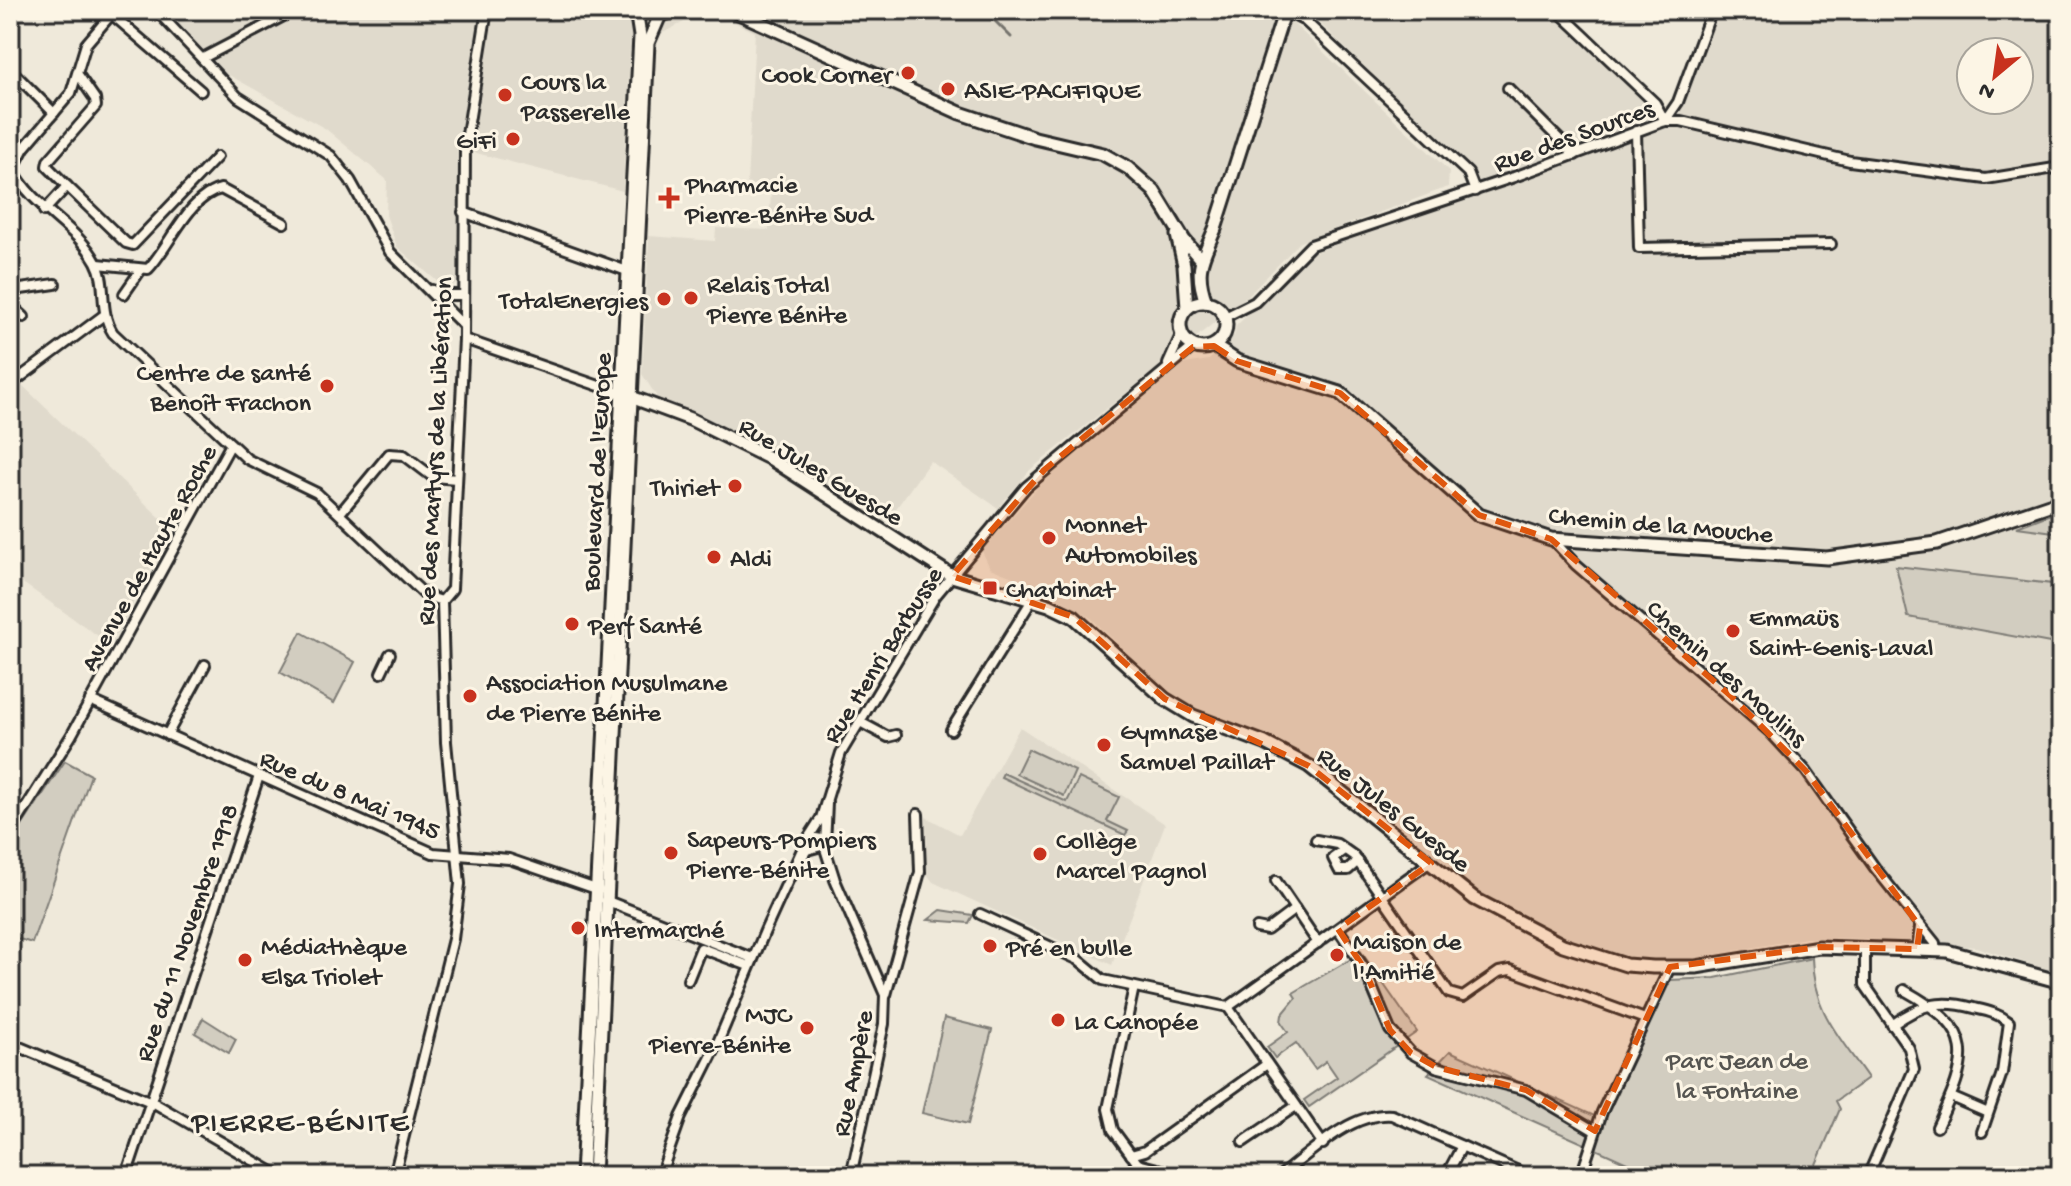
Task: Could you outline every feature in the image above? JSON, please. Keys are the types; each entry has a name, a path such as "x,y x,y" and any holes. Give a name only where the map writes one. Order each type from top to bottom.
{"street":[{"path":"156,10 238,97 331,156 361,198 381,240 463,326"},
{"path":"203,58 295,10"},
{"name":"Rue des Martyrs de la Libération","path":"394,1176 453,939 460,884 446,742 442,601 452,589 464,339 465,147 487,10"},
{"path":"639,10 660,15 679,10"},
{"name":"Boulevard de l'Europe","path":"627,395 627,271 639,10"},
{"path":"1557,10 1655,103 1665,121 1678,102 1712,10"},
{"path":"140,271 98,264 23,189 12,172 24,148 54,113 79,76 86,44 111,11 201,91"},
{"path":"730,11 960,113 1035,138 1103,154 1144,181 1173,219 1199,257 1199,282 1206,302"},
{"path":"1185,276 1215,229 1285,11 1305,21 1468,173 1475,191"},
{"name":"Boulevard de l'Europe","path":"582,1176 602,894 648,43 660,15"},
{"path":"10,69 54,113"},
{"path":"79,76 95,99 96,106 47,166 126,243 133,245 217,157"},
{"path":"1508,88 1575,155"},
{"name":"Rue des Sources","path":"1225,317 1255,302 1311,245 1378,220 1475,191 1665,121 1681,121 1850,161 1986,179 2061,167"},
{"path":"1636,131 1639,248 1831,244"},
{"path":"44,211 67,186"},
{"path":"124,294 140,271 157,260 170,235 210,191 221,189 284,223"},
{"path":"463,212 627,271"},
{"path":"1173,219 1185,276 1187,308 1181,318 1181,335 1193,347 1218,342 1225,317 1218,307 1206,302 1187,308"},
{"path":"98,264 104,315 113,333 231,444"},
{"path":"10,295 21,289 55,284"},
{"path":"427,289 443,295 462,295"},
{"path":"10,304 24,317"},
{"path":"10,385 104,315"},
{"name":"Rue Henri Barbusse","path":"1158,377 1170,362 1181,335"},
{"name":"Rue Jules Guesde","path":"464,339 682,416 771,459 952,576 1032,600 1074,617 1144,682 1193,716 1265,743 1309,766 1486,906 1563,945 1626,965 1670,967 1710,965 1819,947 1936,950 1958,952 2058,983"},
{"name":"Chemin de la Mouche","path":"1218,342 1237,361 1340,393 1479,515 1551,539 1827,558 1937,543 2061,501"},
{"name":"Rue Henri Barbusse","path":"660,1176 681,1117 719,1040 809,837 821,818 841,753 936,595 1026,487 1193,347"},
{"name":"Avenue de Haute Roche","path":"10,833 35,797 231,444 259,468 317,493 341,512 426,596 442,601"},
{"path":"341,512 389,454 404,455 433,477 457,479"},
{"name":"Chemin des Moulins","path":"1551,539 1576,565 1770,732 1806,771 1935,943 1936,950"},
{"path":"951,730 1032,600"},
{"path":"381,673 390,654"},
{"path":"167,735 205,665"},
{"name":"Rue du 8 Mai 1945","path":"90,700 433,853 456,852 532,864 751,962"},
{"path":"860,722 888,737 896,735"},
{"name":"Rue du 11 Novembre 1918","path":"126,1176 259,776"},
{"name":"Rue Henri Barbusse","path":"825,845 826,797"},
{"path":"885,995 920,872 918,814"},
{"path":"799,860 807,850 825,845 822,839 809,837"},
{"path":"1316,840 1337,844 1358,861 1449,993 1456,997 1463,997 1499,972 1510,970 1645,1019"},
{"name":"Rue Ampère","path":"825,845 835,880 885,995 884,1024 851,1176"},
{"path":"1344,850 1333,858 1339,870 1348,870 1358,861"},
{"path":"1228,1007 1430,862"},
{"path":"1276,881 1318,943"},
{"name":"Boulevard de l'Europe","path":"594,1176 602,894"},
{"path":"1257,928 1267,930 1295,909"},
{"path":"980,914 1079,960 1103,980 1228,1007 1323,1144"},
{"path":"1917,949 1920,927"},
{"path":"1338,929 1368,976 1390,1030 1411,1053 1436,1067 1526,1090 1595,1131"},
{"path":"1865,947 1865,985 1909,1048 1914,1069 1868,1176"},
{"path":"688,980 701,948 751,962"},
{"path":"1581,1176 1595,1131 1670,967"},
{"path":"1134,987 1108,1109 1113,1130 1138,1164 1184,1176"},
{"path":"1904,990 1930,1004 1958,1031 1961,1048 1951,1097 1937,1127"},
{"path":"1892,1025 1916,1007 1948,1001 1999,1014 2009,1022 2002,1073 1982,1132"},
{"path":"10,1043 149,1101 280,1176"},
{"path":"1131,1155 1145,1151 1267,1064"},
{"path":"1951,1097 1988,1113"},
{"path":"1243,1142 1296,1106"},
{"path":"1280,1176 1323,1144 1374,1114 1392,1115 1529,1176"},
{"path":"1446,1176 1462,1146"},
{"path":"1122,1176 1138,1164"}],"highlighted area":[{"path":"1214,346 1237,361 1340,393 1479,515 1551,539 1731,696 1806,771 1920,927 1917,949 1819,947 1670,967 1595,1131 1526,1090 1436,1067 1411,1053 1390,1030 1364,968 1338,929 1431,863 1309,766 1165,699 1074,617 952,576 1044,470 1193,347"}],"shaded area":[{"path":"159,10 707,10 630,50 623,191 457,148 457,283 445,288 397,247 386,215 387,180 326,129 218,69"},
{"path":"708,10 1279,10 1449,171 1448,187 1300,242 1250,294 1030,470 998,508 930,461 885,524 754,437 752,440 657,397 642,374 649,236 715,241 716,228 769,230 771,191 747,183 755,32"},
{"path":"1306,10 1553,10 1649,106 1676,114 1717,10 2061,10 2061,510 2019,527 2061,533 2061,585 1896,567 1908,617 2061,645 2061,974 1976,947 1850,938 1806,938 1691,959 1643,960 1596,950 1556,934 1480,894 1313,758 1185,703 1151,676 1091,618 1043,589 990,568 982,551 1039,486 1184,364 1209,360 1234,336 1236,326 1309,254 1485,193 1476,174"},
{"path":"21,384 172,529 111,645 10,574 10,392"},
{"name":"Collège Marcel Pagnol","path":"1020,727 1165,824 1112,965 933,882 927,874 926,817 960,835"}],"green space":[{"path":"2061,510 2061,533 2017,527"},
{"path":"1896,566 2061,585 2061,645 1908,617"},
{"path":"301,632 355,662 334,703 280,672"},
{"path":"1028,749 1075,771 1064,796 1016,774"},
{"path":"65,761 91,775 32,943 16,938 14,945 10,943 10,844"},
{"path":"1003,773 1067,802 1079,778 1119,797 1107,821 1128,831 1125,835 1001,777"},
{"path":"941,910 973,915 969,923 928,920"},
{"path":"1346,930 1417,1032 1309,1107 1304,1100 1337,1077 1326,1061 1315,1069 1296,1043 1275,1058 1267,1047 1288,1032 1281,1022 1282,1015 1296,998 1293,993 1351,959 1336,937"},
{"name":"Parc Jean de la Fontaine","path":"1812,958 1817,993 1823,1008 1838,1036 1868,1078 1836,1101 1840,1109 1811,1176 1708,1176 1706,1167 1666,1174 1645,1171 1428,1074 1450,1051 1601,1119 1670,980 1715,978"},
{"path":"203,1018 236,1039 229,1053 195,1033"},
{"path":"944,1018 992,1030 968,1124 922,1113"}],"waterway":[{"path":"984,10 1011,37"}],"place":[{"name":"Cook Corner","path":"908,73"},
{"name":"ASIE-PACIFIQUE","path":"948,89"},
{"name":"Cours la Passerelle","path":"505,95"},
{"name":"GiFi","path":"513,139"},
{"name":"Pharmacie Pierre-Bénite Sud","path":"669,198"},
{"name":"Relais Total Pierre Bénite","path":"691,298"},
{"name":"TotalEnergies","path":"664,299"},
{"name":"Centre de santé Benoît Frachon","path":"327,386"},
{"name":"Thiriet","path":"735,486"},
{"name":"Monnet Automobiles","path":"1049,538"},
{"name":"Aldi","path":"714,557"},
{"name":"Charbinat","path":"990,588"},
{"name":"Perf Santé","path":"572,624"},
{"name":"Emmaüs Saint-Genis-Laval","path":"1733,631"},
{"name":"Association Musulmane de Pierre Bénite","path":"470,696"},
{"name":"Gymnase Samuel Paillat","path":"1104,745"},
{"name":"Sapeurs-Pompiers Pierre-Bénite","path":"671,853"},
{"name":"Collège Marcel Pagnol","path":"1040,854"},
{"name":"Intermarché","path":"578,928"},
{"name":"Pré en bulle","path":"990,946"},
{"name":"Maison de l'Amitié","path":"1337,955"},
{"name":"Médiathèque Elsa Triolet","path":"245,960"},
{"name":"La Canopée","path":"1058,1020"},
{"name":"MJC Pierre-Bénite","path":"807,1028"}],"district":[{"name":"PIERRE-BÉNITE","path":"301,1121"}]}
